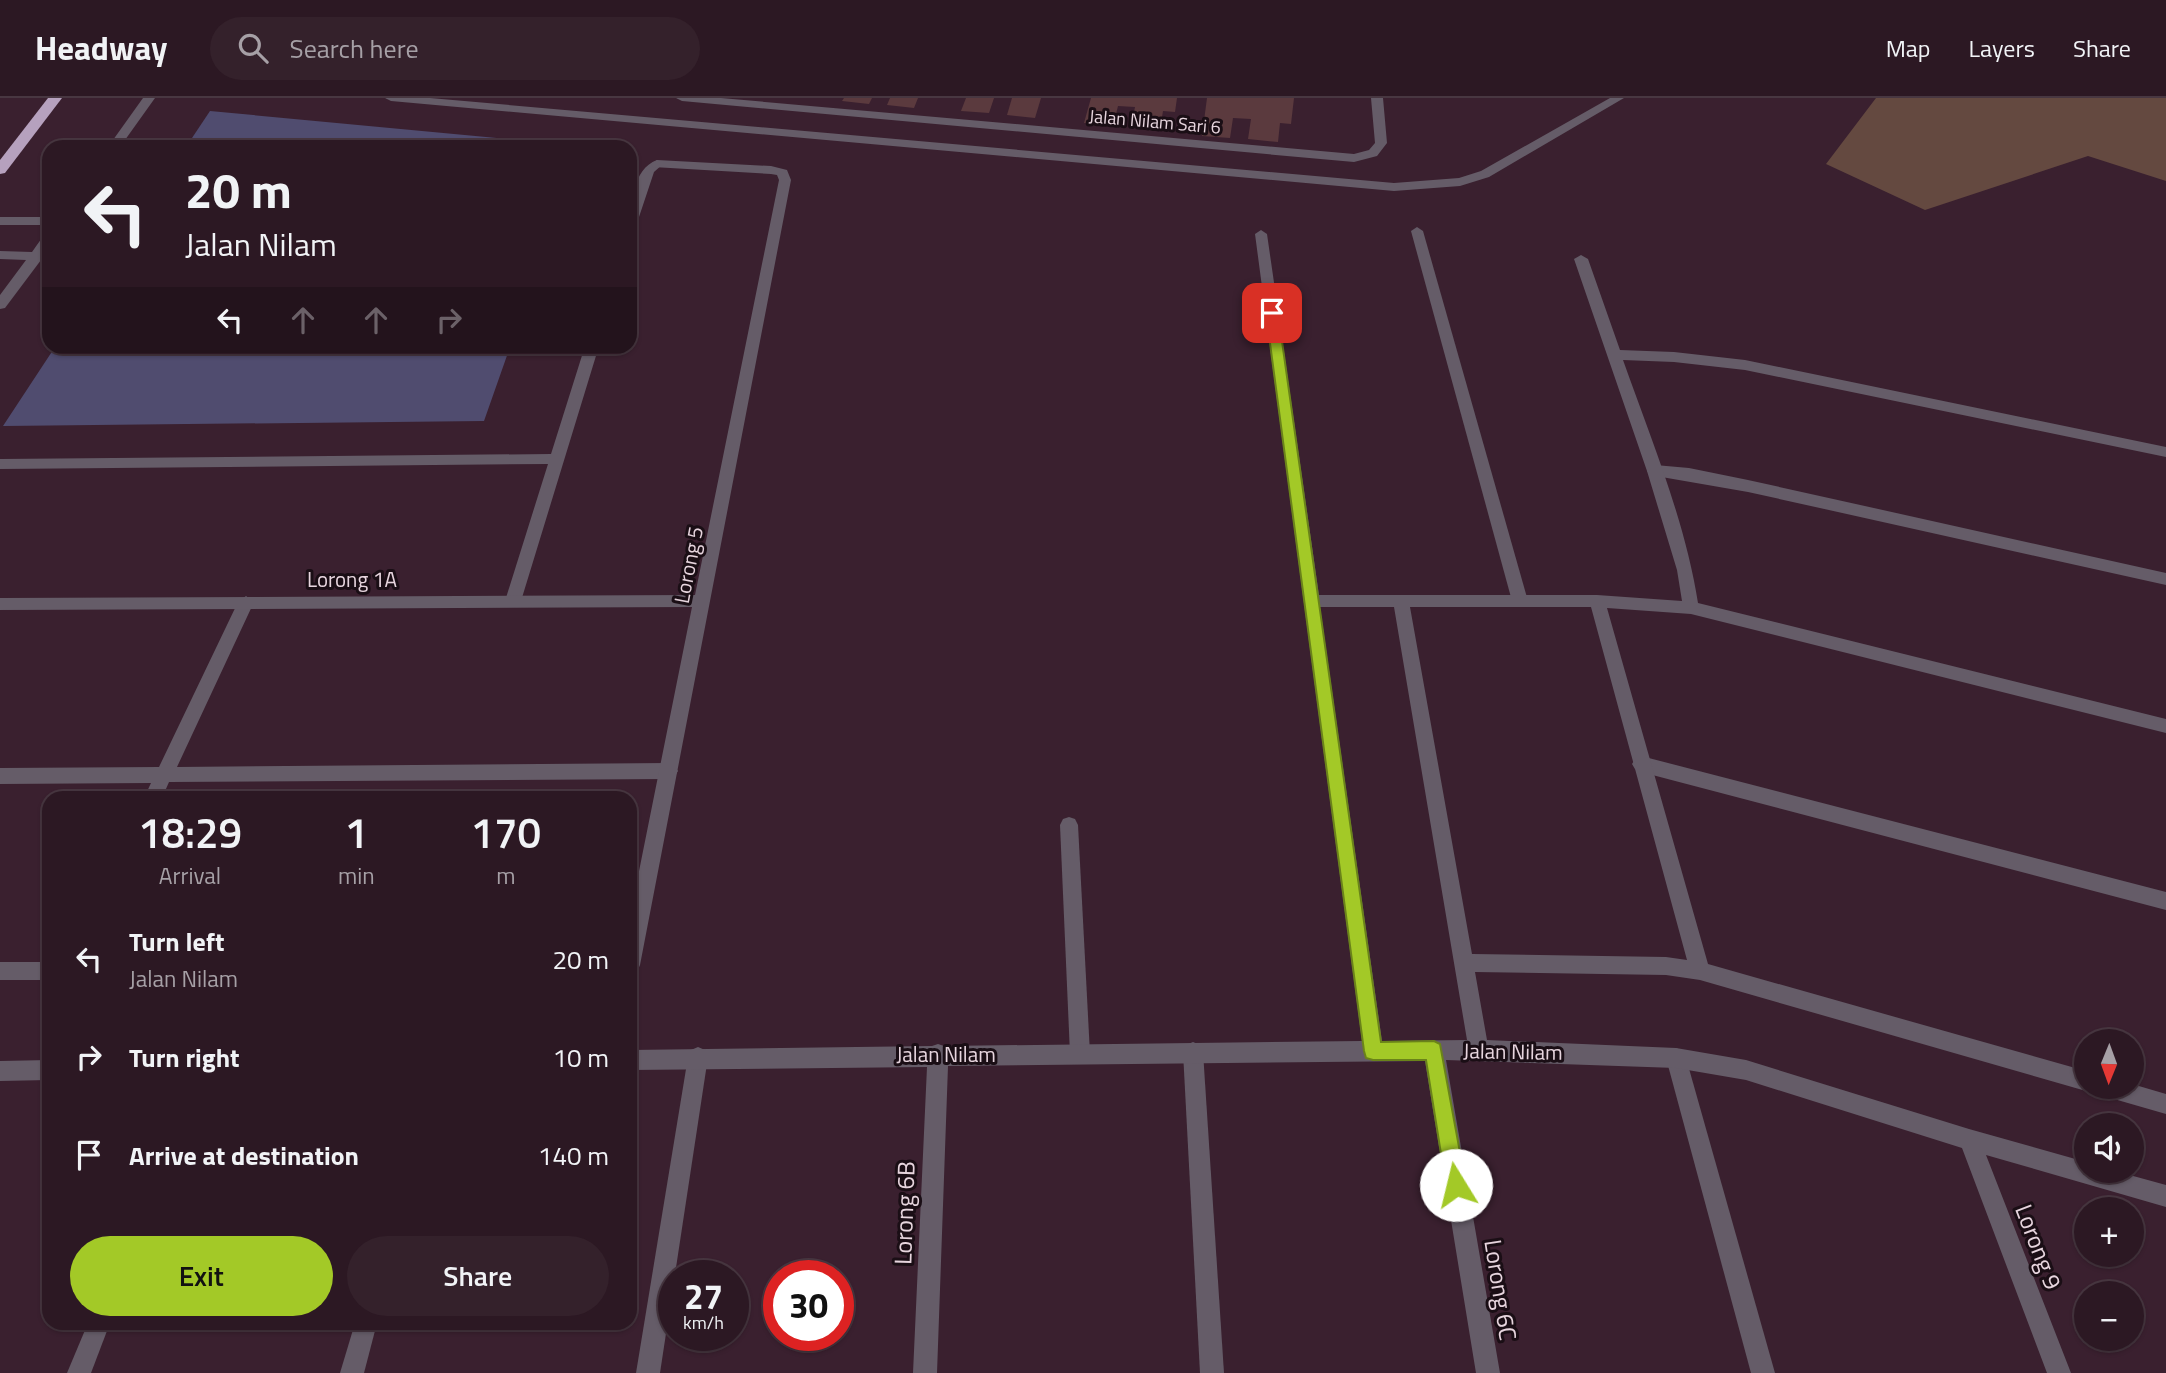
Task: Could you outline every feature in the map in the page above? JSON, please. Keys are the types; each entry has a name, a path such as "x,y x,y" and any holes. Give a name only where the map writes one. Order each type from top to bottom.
{"highway":[{"path":"0,170 55,98"}],"street":[{"path":"119,140 149,98"},
{"path":"391,98 1394,187 1460,182 1485,174 1618,98"},
{"name":"Jalan Nilam Sari 6","path":"682,98 1354,158 1373,153 1381,143 1377,98"},
{"name":"Lorong 5","path":"637,204 648,170 657,164 694,164 783,173 785,180 637,930"},
{"path":"0,221 42,221"},
{"path":"1417,231 1520,601"},
{"path":"1261,234 1373,1051"},
{"path":"0,305 42,248"},
{"path":"0,255 37,256"},
{"path":"1581,259 1655,471 1685,570 1690,608"},
{"path":"513,601 589,354"},
{"path":"1615,355 1674,357 1745,365 2166,452"},
{"path":"0,464 556,459"},
{"path":"1655,471 1689,474 1748,486 2166,579"},
{"name":"Lorong 1A","path":"0,604 703,601"},
{"path":"1312,601 1597,601 1690,608 2166,726"},
{"path":"1402,601 1479,1050"},
{"path":"1597,601 1700,971"},
{"path":"156,791 246,602"},
{"path":"1641,764 2166,901"},
{"path":"0,776 669,771"},
{"path":"1069,825 1080,1054"},
{"path":"1464,963 1666,966 1700,971 2074,1078"},
{"path":"0,971 42,971"},
{"name":"Jalan Nilam","path":"637,1060 938,1054 1479,1050 1676,1058 1746,1070 1969,1140 2166,1196"},
{"name":"Lorong 6C","path":"1434,1051 1488,1373"},
{"path":"1193,1052 1212,1373"},
{"name":"Lorong 6B","path":"925,1373 938,1054"},
{"path":"648,1373 698,1057"},
{"path":"1676,1058 1763,1373"},
{"path":"0,1071 42,1070"},
{"path":"2144,1098 2166,1104"},
{"name":"Lorong 9","path":"1969,1140 2059,1373"},
{"path":"79,1373 96,1330"},
{"path":"352,1373 364,1330"}],"shaded area":[{"path":"1876,98 2166,98 2166,181 2088,156 1925,210 1826,164"},
{"path":"210,111 518,140 191,140"},
{"path":"50,354 508,354 484,421 3,426"}],"building":[{"path":"844,98 872,98 869,104 842,101"},
{"path":"890,98 918,98 914,108 887,105"},
{"path":"966,98 994,98 989,113 961,111"},
{"path":"1012,98 1041,98 1035,118 1007,115"},
{"path":"1091,98 1177,98 1175,112 1163,111 1160,129 1131,127 1135,107 1118,106 1113,126 1084,123"},
{"path":"1207,98 1294,98 1291,124 1280,123 1278,142 1248,139 1251,119 1233,118 1230,138 1202,136"}],"route":[{"path":"1272,313 1373,1051 1434,1051 1456,1185"}]}
